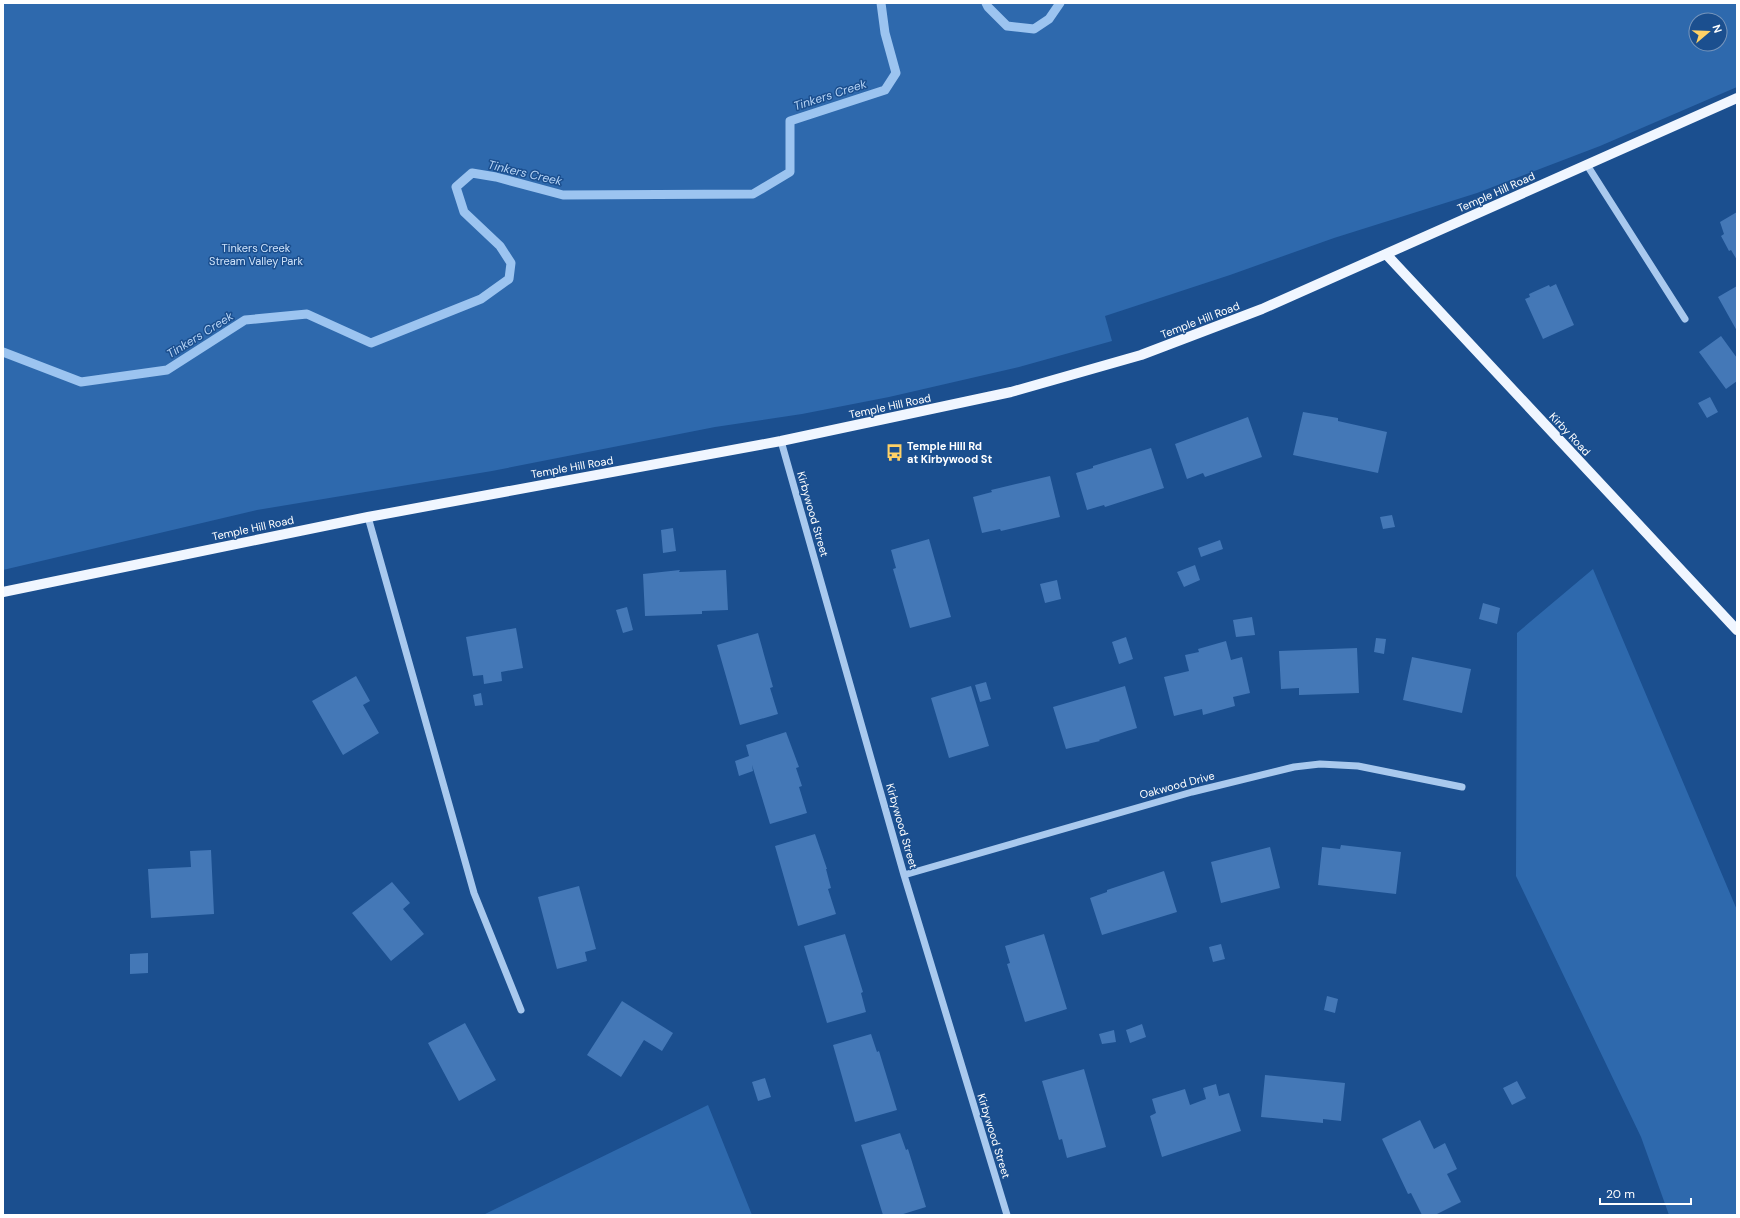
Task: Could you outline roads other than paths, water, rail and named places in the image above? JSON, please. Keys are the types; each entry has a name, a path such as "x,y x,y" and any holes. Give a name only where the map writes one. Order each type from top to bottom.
{"main road":[{"name":"Temple Hill Road","path":"3,592 368,517 781,441 1011,392 1141,355 1262,309 1737,98"},
{"name":"Kirby Road","path":"1386,254 1737,630"}],"street":[{"path":"1587,165 1685,319"},
{"name":"Kirbywood Street","path":"781,441 904,875 1007,1215"},
{"path":"368,517 474,893 521,1010"},
{"name":"Oakwood Drive","path":"904,875 1192,792 1294,767 1320,764 1358,766 1462,787"}],"waterway":[{"name":"Tinkers Creek","path":"3,352 81,382 167,370 245,320 307,314 371,343 481,299 509,279 511,263 500,246 464,212 456,187 472,173 496,177 563,195 753,194 790,172 790,121 885,90 896,73 885,33 881,3"},
{"name":"Tinkers Creek","path":"986,3 988,7 1007,26 1034,29 1049,19 1060,3"}],"place":[{"name":"Temple Hill Rd at Kirbywood St","path":"894,452"}],"park label":[{"name":"Tinkers Creek Stream Valley Park","path":"256,254"}]}
